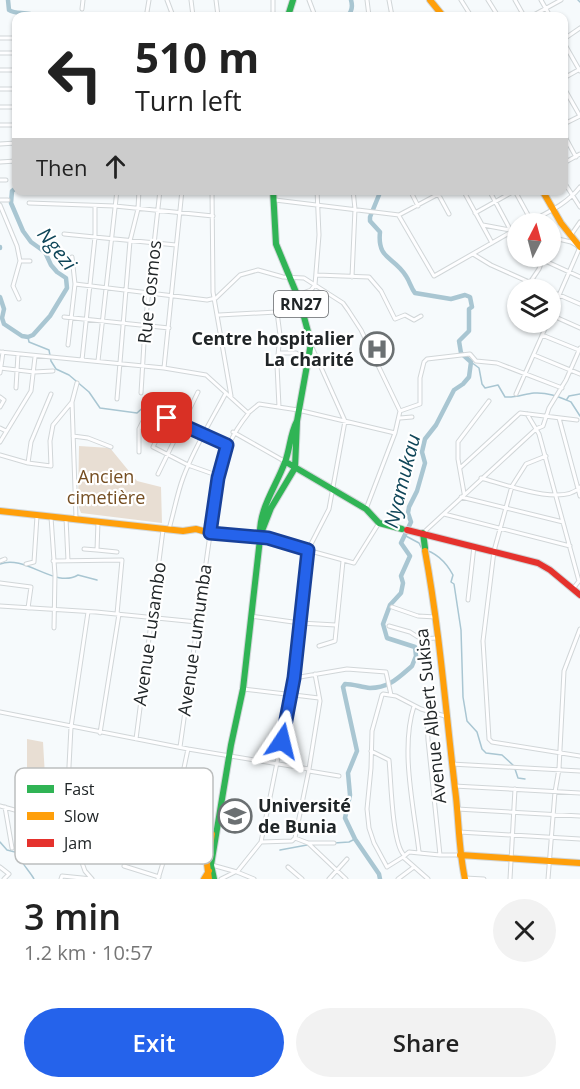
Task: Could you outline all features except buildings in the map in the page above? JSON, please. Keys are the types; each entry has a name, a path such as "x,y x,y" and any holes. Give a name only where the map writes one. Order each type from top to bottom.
{"street":[{"path":"82,9 83,0"},
{"path":"147,12 149,0"},
{"path":"430,0 440,12"},
{"path":"541,0 548,12"},
{"path":"540,12 561,0"},
{"path":"568,38 580,28"},
{"path":"568,48 580,70"},
{"path":"568,95 580,116"},
{"path":"568,140 579,155"},
{"path":"0,180 6,180"},
{"path":"568,188 580,207"},
{"path":"547,213 573,196 580,188"},
{"path":"98,361 116,195"},
{"path":"117,399 130,241 138,209 138,195"},
{"name":"Rue Cosmos","path":"141,393 145,326 160,195"},
{"path":"165,368 182,195"},
{"path":"212,195 213,292 216,298 223,357 231,398"},
{"name":"RN27","path":"213,860 228,756 243,689 260,518 295,468 298,410 311,344 298,296 276,244 273,195"},
{"path":"298,296 311,290 315,285 317,275 317,195"},
{"path":"352,277 354,195"},
{"path":"412,195 418,206"},
{"path":"273,200 399,215 438,195 449,214"},
{"path":"465,195 492,243"},
{"path":"492,195 507,220"},
{"path":"475,213 508,195"},
{"path":"517,195 527,213"},
{"path":"544,195 552,210 580,247"},
{"path":"0,200 8,200"},
{"path":"29,203 115,206 213,216"},
{"path":"0,205 17,246 20,261 13,284 19,299"},
{"path":"82,360 95,237 95,206"},
{"path":"399,215 434,276 507,234"},
{"path":"571,235 580,222"},
{"path":"481,225 507,229"},
{"path":"64,234 176,245"},
{"path":"561,240 580,247"},
{"path":"561,290 580,247"},
{"path":"473,254 491,265 523,279"},
{"path":"68,345 75,284 72,257"},
{"path":"20,261 30,261"},
{"path":"560,267 580,277"},
{"path":"75,284 207,300 216,298 240,275 258,270 283,277 304,278 343,303 361,330 400,411 395,433 366,509"},
{"path":"317,275 369,277 381,291 395,319 405,315 414,320 421,316"},
{"path":"561,296 580,304"},
{"path":"218,315 277,312 280,335 277,365 279,407"},
{"path":"64,317 169,328"},
{"path":"561,320 580,328"},
{"path":"423,533 481,478 536,429 543,426 580,349 542,335 516,394"},
{"path":"211,874 237,872 261,842 294,678 308,550 329,509 333,490 345,421 311,344"},
{"path":"0,373 2,352 165,368 206,375 248,413 259,404 298,410 395,433"},
{"path":"279,353 296,353 308,360 318,358"},
{"path":"16,388 18,354"},
{"path":"400,411 420,404 421,372 427,359 470,354 480,363 497,363 562,388"},
{"path":"534,355 580,374"},
{"path":"0,442 31,391 35,357"},
{"path":"0,368 34,372 53,371"},
{"path":"76,518 72,402 77,383"},
{"path":"158,474 198,392"},
{"name":"Avenue Lusambo","path":"136,739 166,529 188,465 226,393"},
{"path":"28,463 31,442 51,394"},
{"path":"0,397 4,400 0,407"},
{"path":"463,495 458,442 489,401"},
{"path":"0,455 28,463 51,466 50,441 53,425 72,402"},
{"path":"139,452 139,429 148,411 151,410 227,445"},
{"name":"Avenue Lumumba","path":"180,747 219,476 227,445 233,432 248,413"},
{"path":"460,468 520,413 577,420"},
{"path":"527,414 540,434 579,580 572,590"},
{"path":"400,418 412,417"},
{"path":"167,418 152,446 188,465 219,476"},
{"path":"560,418 580,496"},
{"name":"RN27","path":"268,506 285,462 292,427 297,421"},
{"path":"0,428 6,431"},
{"path":"233,432 366,509 379,523 495,551 545,566 580,596"},
{"path":"73,436 88,438 111,447"},
{"path":"546,456 526,464 512,486 495,551 483,640 489,739 492,742 580,756"},
{"path":"481,478 557,497 579,489"},
{"path":"463,495 563,522"},
{"path":"0,510 183,531 196,529 210,533 259,537 354,563 379,523"},
{"path":"26,564 34,562 38,514"},
{"path":"444,514 570,546"},
{"path":"51,515 55,577 54,628"},
{"path":"66,516 68,561"},
{"path":"97,550 98,520"},
{"name":"Avenue Albert Sukisa","path":"423,533 436,617 460,855 465,878"},
{"path":"468,600 474,546"},
{"path":"84,549 117,552"},
{"path":"0,561 5,559"},
{"path":"53,561 122,561 118,614 100,733"},
{"path":"319,646 335,641 343,561"},
{"path":"0,583 31,587 28,608"},
{"path":"0,606 197,622"},
{"path":"392,607 418,616 436,617"},
{"path":"69,768 71,727 88,612"},
{"path":"251,616 300,624 336,625"},
{"path":"389,626 410,632 421,639 437,638"},
{"path":"548,879 559,769 564,670 580,629"},
{"path":"294,678 352,669 386,672 390,693"},
{"path":"261,842 292,842 295,837 309,770 319,698 315,674"},
{"path":"243,689 319,698"},
{"path":"445,716 414,706 390,693 383,694 380,698 372,731 372,768 366,808 374,843 387,867 409,852 580,863"},
{"path":"414,706 408,725 419,852"},
{"path":"0,712 100,733 339,776"},
{"path":"431,712 427,720 428,740 440,855"},
{"path":"184,768 188,749"},
{"path":"371,751 389,760 399,850 428,879"},
{"path":"451,764 580,771"},
{"path":"454,786 580,793"},
{"path":"510,879 515,789"},
{"path":"0,806 15,810"},
{"path":"5,807 12,848"},
{"path":"457,809 580,816"},
{"path":"459,832 580,839"},
{"path":"295,837 308,843 346,879"},
{"path":"308,843 334,843"},
{"path":"330,879 347,859"},
{"path":"82,864 92,879"},
{"path":"190,864 211,874 237,872 254,879"},
{"path":"124,866 159,878"},
{"path":"0,867 9,874 4,879"},
{"path":"288,867 302,879"},
{"path":"398,879 414,867"},
{"path":"61,877 92,879"},
{"path":"465,878 484,879"}],"green space":[{"name":"Ancien cimetière","path":"79,446 110,448 137,481 161,487 162,523 81,513 78,505"},
{"path":"27,739 43,742 45,768 27,768"}],"waterway":[{"name":"Ngezi","path":"8,0 9,10 15,12"},
{"name":"Nyamukau","path":"350,12 351,0"},
{"name":"Ngezi","path":"0,297 4,309 2,318 4,324 22,336 28,337 33,335 50,316 67,288 66,278 57,272 45,252 31,242 23,231 11,203 12,191"},
{"name":"Nyamukau","path":"379,195 370,221 380,232 381,248 384,253 401,270 415,293 451,299 465,295 470,297 472,307 469,309 469,331 459,341 461,353 471,362 469,377 454,390 436,425 425,439 422,452 425,463 417,491 409,507 411,522 401,543 410,556 401,576 403,583 401,593 390,605 383,624 387,638 415,647 416,656 412,666 388,684 377,688 351,684 345,684 343,687 357,751 348,773 350,795 345,818 380,879"},
{"path":"28,337 29,342 49,350 51,361 56,369 69,375 89,392 100,408 137,413 159,393"},
{"path":"471,362 479,368 485,388 498,385 505,397 534,393 553,395 571,402 580,416"},
{"path":"567,399 569,396 580,394"},
{"path":"404,535 419,543 422,549 440,558 453,575 451,582 454,584 461,630 463,697 467,721 477,732 482,749 486,753 502,755 514,766"},
{"path":"0,564 20,563 60,578 78,575 97,580"},
{"path":"515,769 518,778 525,779"},
{"path":"334,843 349,842 355,839"},
{"path":"0,842 7,850 15,852"},
{"path":"280,850 307,845"},
{"path":"24,864 34,879"}],"traffic: fast":[{"path":"289,12 293,0"},
{"path":"260,536 271,508 295,468 297,421 311,343 300,302 276,244 273,195"},
{"path":"213,853 243,689 260,528 264,509 285,462 297,421"},
{"path":"286,462 366,509 379,523 402,529"},
{"path":"423,533 425,548"},
{"path":"211,864 214,879"}],"traffic: slow":[{"path":"430,0 440,12"},
{"path":"545,195 561,223 580,247"},
{"path":"0,511 259,537"},
{"path":"425,551 439,643 465,879"},
{"path":"460,855 580,863"},
{"path":"207,864 209,879"},
{"path":"204,879 209,871"}],"traffic: jam":[{"path":"407,530 538,563 580,595"}],"place":[{"name":"Centre hospitalier La charité","path":"377,349"},
{"name":"Université de Bunia","path":"235,816"}],"route":[{"path":"167,418 227,445 218,478 210,533 268,538 308,550 294,678 282,741"}]}
